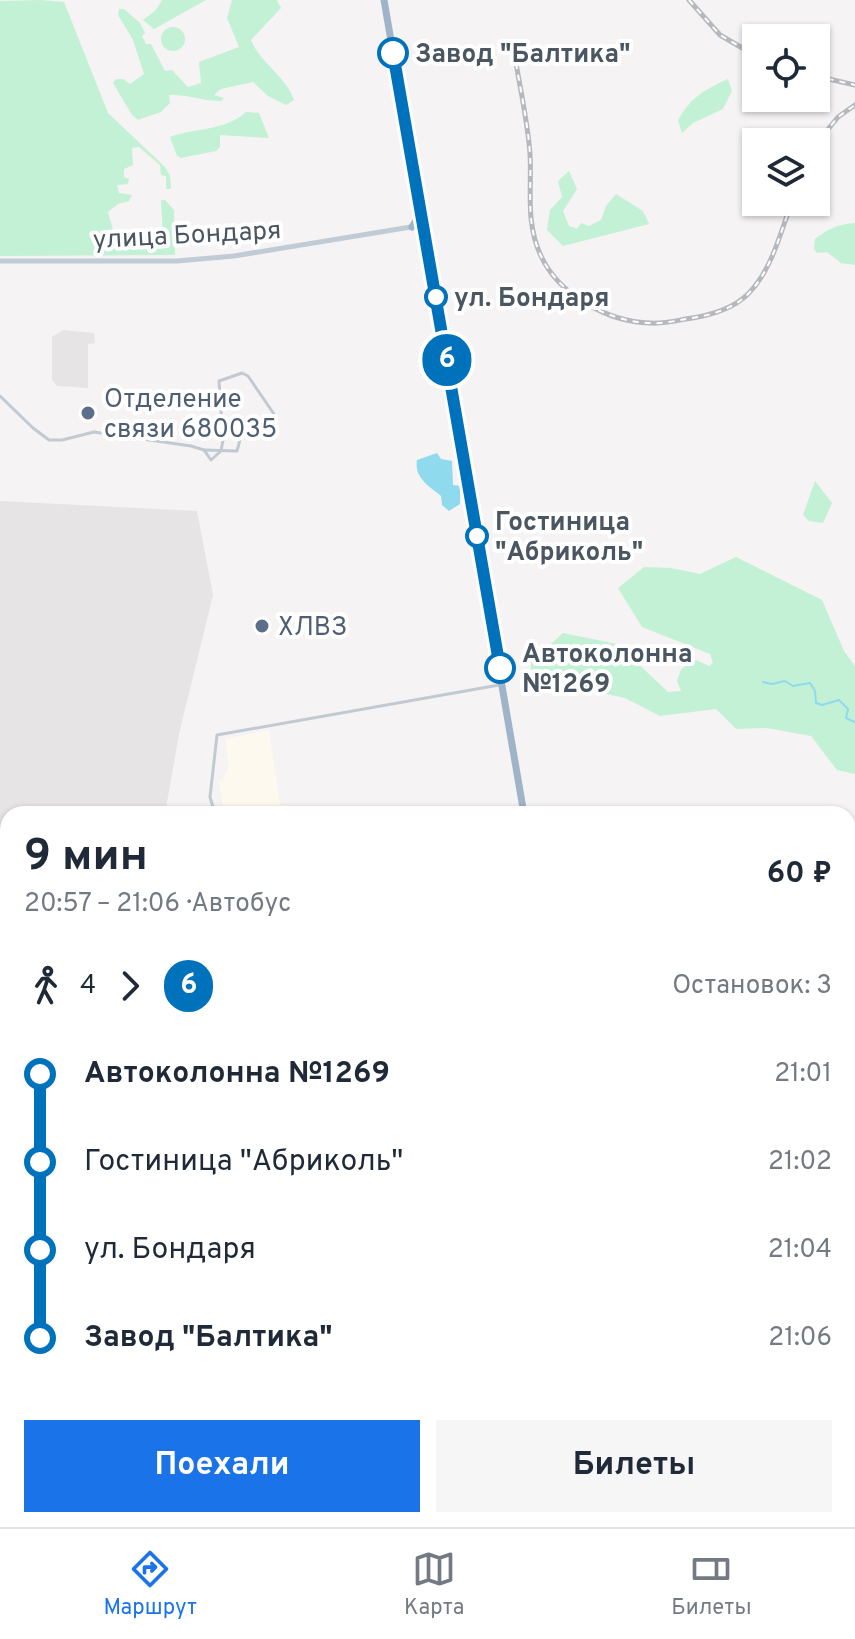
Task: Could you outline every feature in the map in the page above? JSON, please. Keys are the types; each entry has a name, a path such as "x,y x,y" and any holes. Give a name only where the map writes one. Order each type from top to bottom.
{"highway":[{"path":"384,0 523,806"},
{"path":"412,227 419,220 421,212"}],"main road":[{"name":"улица Бондаря","path":"0,261 177,261 234,256 423,225"},
{"path":"412,227 425,239"}],"street":[{"path":"204,450 211,460 221,451 219,381 237,374 248,376 276,417"},
{"path":"0,396 49,440 94,432 221,451 239,450 242,432"},
{"path":"213,806 210,797 217,735 503,684"}],"shaded area":[{"path":"63,330 94,333 95,343 88,344 88,388 57,386 52,380 52,337"},
{"path":"0,501 197,511 213,595 179,734 166,806 0,806"},
{"path":"269,730 282,806 223,806 219,781 229,767 225,739"}],"green space":[{"path":"162,0 206,0 154,29 143,20 156,10"},
{"path":"232,0 277,0 281,8 251,40 294,100 286,105 268,96 253,82 221,89 214,95 224,98 221,101 169,95 170,103 161,112 138,120 113,83 116,79 123,79 130,84 144,74 133,40 118,15 119,9 124,9 140,23 146,44 151,44 165,71 172,70 188,87 201,83 199,62 239,47 227,18"},
{"path":"0,1 64,2 108,113 165,167 170,176 171,189 166,189 166,176 161,175 160,165 139,147 132,148 133,165 124,169 128,184 117,185 119,193 132,195 129,201 118,204 108,212 115,237 163,236 161,200 165,200 174,210 175,255 0,256"},
{"path":"173,27 181,31 185,39 181,47 173,51 165,47 161,39 165,31"},
{"path":"728,79 732,91 723,109 693,123 682,133 678,121 687,106 705,91"},
{"path":"246,112 259,113 269,138 220,135 220,147 216,151 181,158 177,156 170,137 219,126"},
{"path":"569,171 577,189 563,211 569,226 577,229 581,223 589,226 601,220 606,206 616,194 643,211 649,224 563,246 547,230 550,210 562,197 558,181"},
{"path":"855,223 855,265 841,263 827,252 817,253 814,249 815,239 824,232"},
{"path":"815,481 832,503 823,523 809,521 803,515"},
{"path":"736,557 822,600 844,651 855,666 855,774 837,770 811,736 767,728 736,729 716,709 660,716 625,698 584,689 548,671 531,670 531,662 563,633 617,644 668,692 681,691 677,681 681,669 696,660 709,666 713,663 710,654 642,627 618,588 644,567 700,574"}],"water":[{"path":"437,453 441,459 452,461 453,485 460,486 460,504 449,511 442,505 441,496 423,481 418,472 417,460"}],"waterway":[{"path":"763,682 772,684 785,681 793,686 810,683 815,691 816,703 822,705 839,700 848,709 846,718 855,722"}],"railway":[{"path":"689,0 720,35 742,48"},
{"path":"516,63 529,143 530,205 536,243 549,270 586,304 618,318 659,323 703,316 735,304 748,294 763,274 787,216"},
{"path":"830,79 855,85"},
{"path":"829,128 855,105"}],"bus line":[{"name":"6","path":"393,53 500,668"}],"place":[{"name":"Завод \"Балтика\"","path":"393,53"},
{"name":"ул. Бондаря","path":"436,297"},
{"name":"Отделение связи 680035","path":"88,413"},
{"name":"Гостиница \"Абриколь\"","path":"477,536"},
{"name":"ХЛВЗ","path":"262,626"},
{"name":"Автоколонна №1269","path":"500,668"}]}
